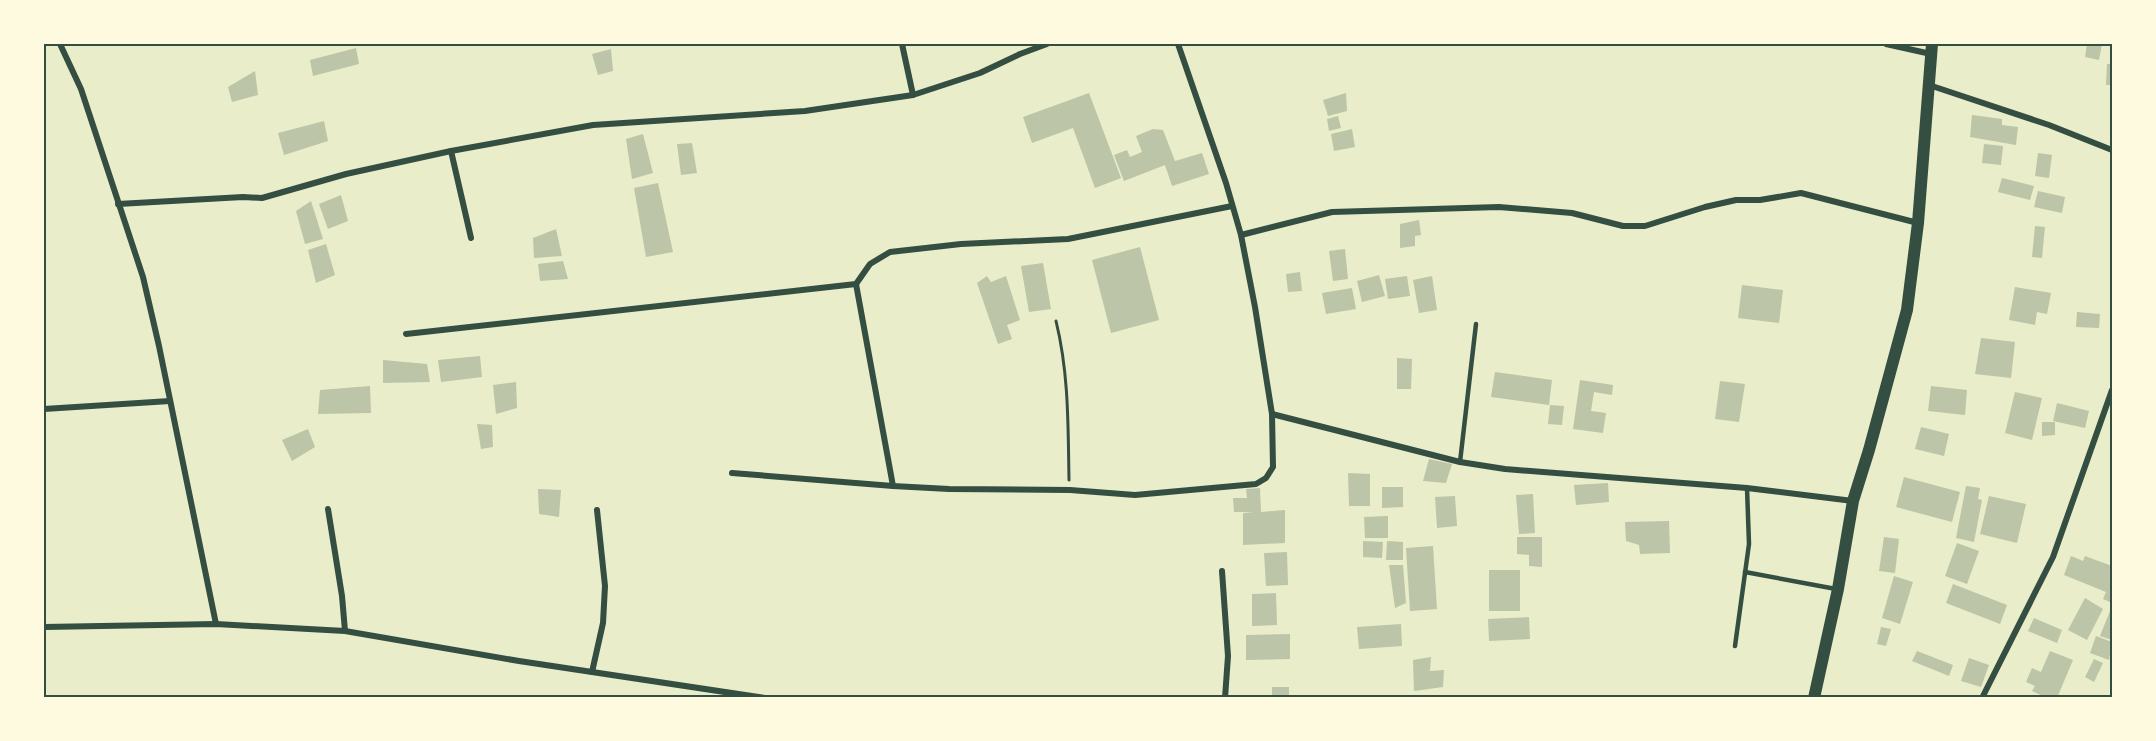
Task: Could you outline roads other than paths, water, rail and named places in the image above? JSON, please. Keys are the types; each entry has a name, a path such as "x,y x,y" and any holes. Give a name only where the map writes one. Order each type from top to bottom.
{"main road":[{"path":"1817,697 1853,501 1907,310 1918,223 1932,49"}],"street":[{"path":"60,44 81,89 142,277 216,624"},
{"path":"902,44 914,94"},
{"path":"118,204 262,198 346,174 451,151 593,125 806,111 914,94 980,74 1020,54 1047,44"},
{"path":"732,472 893,486 1070,490 1135,495 1256,484 1266,478 1273,466 1272,414 1241,235 1226,183 1178,44"},
{"path":"1886,44 1932,49"},
{"path":"1929,85 2049,125 2112,150"},
{"path":"451,151 471,238"},
{"path":"1241,235 1332,212 1499,207 1572,213 1623,226 1645,226 1705,207 1801,193 1918,223"},
{"path":"893,486 856,284 870,264 890,252 962,244 1068,239 1232,206"},
{"path":"406,334 856,284"},
{"path":"1982,698 2053,557 2112,390"},
{"path":"44,409 170,401"},
{"path":"1272,414 1460,462 1505,469 1747,488 1853,501"},
{"path":"328,509 342,596 345,631"},
{"path":"592,672 603,622 605,598 604,567 597,510"},
{"path":"1222,571 1228,656 1226,698"},
{"path":"44,627 216,624 345,631 765,698"}],"lane":[{"path":"1460,462 1476,324"},
{"path":"1735,646 1749,544 1747,488"},
{"path":"1745,572 1838,589"}]}
